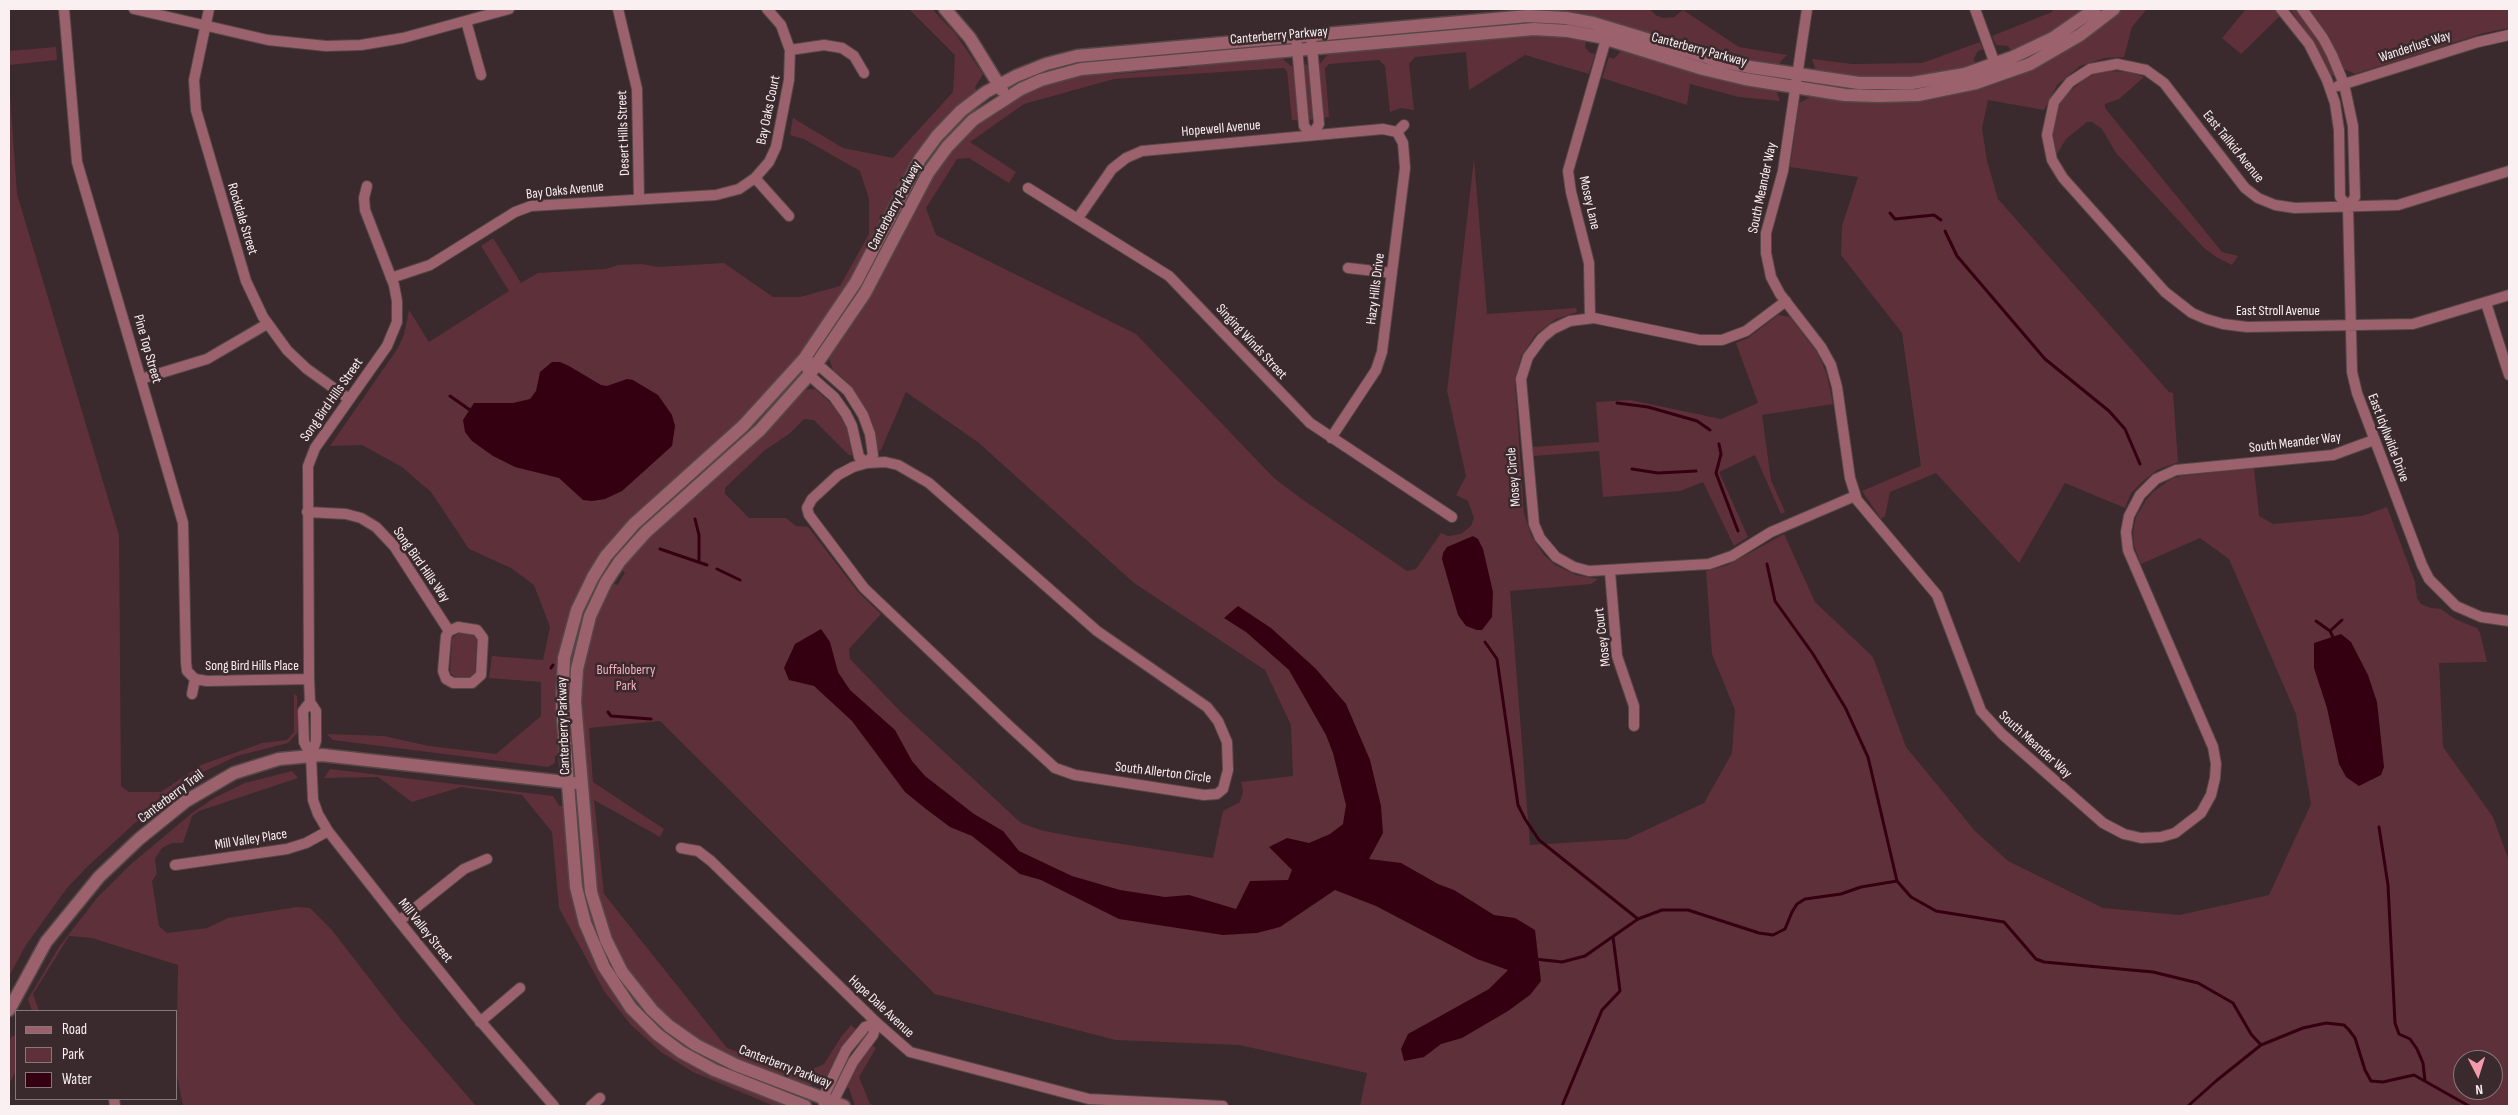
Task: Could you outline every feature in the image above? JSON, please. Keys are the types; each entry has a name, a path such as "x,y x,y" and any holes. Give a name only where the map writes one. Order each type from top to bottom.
{"street":[{"name":"Pine Top Street","path":"64,9 77,162 183,523 186,662 187,671 195,679"},
{"path":"134,9 286,44 343,46 403,38 509,9"},
{"name":"Rockdale Street","path":"209,9 194,80 198,119 246,281 267,324 280,342 301,364 349,399"},
{"name":"Desert Hills Street","path":"618,9 637,90 639,199"},
{"name":"Bay Oaks Court","path":"755,178 769,162 778,139 791,72 790,50 781,25 767,9"},
{"path":"945,9 970,38 1006,96"},
{"name":"South Meander Way","path":"1807,9 1783,171 1767,226 1765,240 1771,278 1821,347 1831,365 1855,496 1865,512 1922,575 1937,595 1977,702 1992,725 2103,823 2124,834 2155,838 2180,830 2201,812 2211,795 2216,764 2213,747 2130,558 2126,532 2129,516 2135,503 2150,484 2176,470 2333,455 2374,440"},
{"path":"1975,9 1994,64"},
{"name":"Canterberry Parkway","path":"831,1104 736,1065 696,1045 664,1022 633,988 612,954 594,906 590,884 575,702 577,669 584,634 606,582 636,542 760,430 813,369 865,293 923,182 937,160 973,120 1006,96 1041,80 1081,69 1534,29 1568,31 1606,39 1714,72 1796,81 1904,83 1950,77 1994,64 2053,38 2095,9"},
{"name":"Canterberry Parkway","path":"806,1106 731,1078 689,1057 651,1029 621,995 599,959 582,913 576,887 561,697 564,658 574,619 593,577 613,548 634,524 743,426 804,359 856,282 920,159 953,118 976,99 999,84 1038,66 1077,56 1311,35 1528,12 1592,23 1721,62 1796,81 1878,96 1918,95 1959,88 2007,73 2038,60 2080,36 2114,9"},
{"name":"East Idyllwilde Drive","path":"2281,9 2309,44 2330,89 2339,130 2340,197 2348,207"},
{"name":"East Idyllwilde Drive","path":"2302,9 2326,43 2344,84 2351,112 2354,142 2355,197 2348,207 2350,325 2354,383 2374,440 2429,579 2456,606 2481,617 2509,621"},
{"path":"466,20 481,75"},
{"name":"Wanderlust Way","path":"2330,89 2509,34"},
{"path":"1296,36 1304,126 1312,135 1318,124 1311,35"},
{"name":"Mosey Lane","path":"1590,318 1589,263 1571,192 1568,170 1606,39"},
{"path":"790,50 824,45 842,48 854,56 864,73"},
{"name":"East Tallkid Avenue","path":"2054,102 2070,82 2090,69 2112,64 2137,67 2152,74 2168,86 2240,182 2258,198 2288,208 2402,205 2509,170"},
{"name":"East Stroll Avenue","path":"2054,102 2048,123 2047,140 2057,170 2175,301 2198,316 2230,325 2421,323 2509,295"},
{"name":"Hopewell Avenue","path":"1078,218 1112,169 1126,158 1142,151 1400,128"},
{"name":"Hazy Hills Drive","path":"1331,438 1377,367 1383,346 1405,168 1400,128"},
{"path":"755,178 789,216"},
{"name":"Bay Oaks Avenue","path":"391,278 430,265 524,208 545,204 723,194 744,186 755,178"},
{"name":"Song Bird Hills Street","path":"311,756 304,742 303,711 310,702 306,478 315,448 394,332 398,308 391,278 365,210 364,198 367,186"},
{"name":"Singing Winds Street","path":"1028,188 1169,276 1304,417 1331,438 1452,517"},
{"path":"1348,268 1392,273"},
{"name":"Mosey Circle","path":"1786,301 1741,334 1715,341 1700,340 1590,318 1570,321 1548,333 1534,347 1524,368 1521,390 1530,499 1536,531 1552,553 1567,564 1582,570 1610,572 1719,562 1770,532 1855,496"},
{"path":"2486,303 2509,375"},
{"path":"142,379 207,359 267,324"},
{"path":"804,359 838,401 852,426 859,457 868,463 873,454 863,414 844,386 813,369"},
{"name":"South Allerton Circle","path":"868,463 895,464 929,483 1097,631 1207,707 1218,721 1227,742 1228,770 1223,789 1217,794 1204,795 1084,776 1062,771 1045,760 861,584 809,515 807,508 809,503 833,479 847,469 868,463"},
{"name":"Song Bird Hills Way","path":"307,512 346,514 360,518 376,527 394,546 449,630"},
{"name":"Mosey Court","path":"1610,572 1617,656 1634,706 1634,726"},
{"path":"458,627 473,628 483,638 480,675 472,683 453,684 443,674 446,636 449,630 458,627"},
{"path":"192,694 195,679"},
{"name":"Song Bird Hills Place","path":"195,679 207,681 309,679"},
{"name":"Mill Valley Street","path":"311,756 313,800 318,814 328,831 480,1022 554,1106"},
{"name":"Canterberry Trail","path":"9,1011 34,960 58,925 99,877 139,839 191,797 217,781 254,765 291,757 350,757 581,783"},
{"name":"Mill Valley Place","path":"175,865 287,849 306,843 328,831"},
{"name":"Hope Dale Avenue","path":"681,848 698,851 711,861 901,1046 918,1055 1110,1103 1223,1106"},
{"path":"399,920 464,869 487,859"},
{"path":"480,1022 520,988"},
{"path":"831,1104 847,1072 873,1035 877,1023"},
{"path":"591,1106 600,1098"}],"green space":[{"path":"909,9 932,9 955,33 983,74 975,87 978,93 949,118 856,275 805,350 758,405 646,508 574,609 561,755 555,756 555,763 548,767 333,740 327,734 384,736 429,746 496,754 541,716 541,682 489,678 492,656 543,660 550,627 534,585 511,568 469,549 431,492 402,467 362,445 330,446 398,348 404,335 409,310 429,342 509,291 481,246 493,238 521,283 538,273 606,269 618,265 642,264 658,267 724,263 773,297 800,297 840,286 869,234 869,199 860,171 804,139 790,135 793,118 843,148 893,158 953,92 955,55"},
{"path":"1545,9 1649,9 1657,16 1664,18 1674,17 1683,10 1739,47 1787,55 1780,62 1779,66 1746,61 1595,17"},
{"path":"2053,9 2084,9 2050,33 2011,51 2008,46 1996,45 1992,36 2052,12"},
{"path":"2123,9 2147,9 2132,27 2124,57 2105,58 2080,66 2057,85 2044,110 1988,100 1982,128 1987,161 1998,199 2169,392 2173,393 2178,462 2157,470 2142,482 2131,493 2125,508 2065,483 2019,563 1936,473 1890,492 1885,516 1881,519 1862,491 1921,466 1902,333 1841,255 1842,226 1858,177 1790,167 1799,103 1812,96 1848,101 1906,102 1947,96 1987,87 2018,76 2055,57 2095,32"},
{"path":"2246,9 2274,9 2281,15 2241,54 2222,38"},
{"path":"2290,9 2296,9 2323,47 2335,74 2334,76 2330,75 2311,39"},
{"path":"2308,9 2509,9 2509,28 2484,33 2355,74 2344,69 2336,51"},
{"path":"1534,35 1586,40 1585,47 1590,53 1595,54 1589,74 1525,55 1469,90 1466,52 1415,57 1409,64 1414,110 1401,108 1390,112 1385,66 1379,60 1329,64 1325,68 1329,117 1323,118 1318,66 1331,51"},
{"path":"1980,42 1983,49 1978,51 1974,58 1975,64 1951,71 1902,77 1867,78 1816,71 1812,59 1852,64 1922,63"},
{"path":"56,47 57,60 9,65 9,51"},
{"path":"1622,50 1719,80 1776,90 1780,101 1739,97 1690,84 1687,105 1602,78 1609,57 1614,59"},
{"name":"Buffaloberry Park","path":"1279,56 1294,68 1298,120 1292,120 1287,71 1284,68 1114,79 1024,104 970,142 1016,172 1009,183 969,158 957,159 926,208 936,235 1136,334 1274,478 1407,571 1416,569 1441,533 1448,536 1461,534 1471,526 1474,518 1468,501 1456,495 1466,476 1447,391 1474,159 1487,314 1576,308 1577,312 1556,319 1536,334 1521,357 1515,382 1524,514 1532,537 1544,555 1555,565 1576,575 1598,579 1591,584 1510,591 1530,845 1627,839 1704,803 1732,753 1735,710 1712,654 1706,571 1728,565 1784,534 1815,602 1873,657 1906,747 1975,831 2008,861 2103,908 2180,915 2269,895 2311,804 2296,714 2229,559 2200,538 2141,564 2134,546 2133,532 2136,517 2146,500 2154,491 2171,479 2180,476 2254,468 2259,516 2273,524 2362,516 2387,507 2415,582 2417,598 2421,604 2441,609 2455,619 2477,628 2480,633 2487,662 2439,663 2443,747 2493,817 2509,861 2509,1106 1360,1106 1367,1073 1239,1045 1116,1040 935,994 660,721 589,728 593,782 664,829 660,837 594,800 604,894 727,1048 797,1076 824,1064 851,1025 857,1030 837,1057 826,1080 810,1085 808,1088 726,1056 678,1028 638,989 614,948 596,895 580,685 590,628 611,582 617,585 625,573 620,568 630,555 803,390 815,389 836,408 847,428 852,455 849,455 814,420 804,419 789,434 765,450 725,488 725,494 749,518 786,518 796,526 808,527 859,593 881,614 849,649 850,659 901,712 1021,823 1040,830 1076,837 1213,858 1223,811 1240,802 1243,791 1241,782 1293,776 1291,725 1265,670 1134,583 979,443 906,392 881,450 878,451 870,417 846,381 833,370 829,359 927,182 961,137 1003,103 1061,78 1111,71 1115,74 1187,68 1193,64"},
{"path":"1306,64 1310,66 1314,118 1311,120 1307,118 1303,67"},
{"path":"2109,71 2129,72 2144,77 2119,99 2105,104 2105,108 2222,252 2238,256 2232,265 2216,257 2203,247 2116,153 2102,129 2092,122 2087,122 2066,139 2057,154 2052,130 2059,106 2065,96 2083,80 2095,73"},
{"path":"9,81 17,194 119,535 121,786 129,792 161,792 201,765 262,743 287,740 294,732 294,694 297,696 297,733 288,743 237,756 201,773 135,823 67,888 26,945 9,976"},
{"path":"1778,315 1790,317 1819,355 1827,375 1833,404 1762,415 1771,480 1785,512 1781,514 1755,455 1719,472 1748,537 1734,546 1703,482 1680,491 1603,497 1599,451 1533,456 1533,447 1599,442 1596,402 1630,400 1721,419 1758,403 1736,343 1748,338"},
{"path":"644,521 647,523 585,616 575,764 572,765 566,705 569,657 578,621 607,562"},
{"path":"459,633 471,634 477,639 475,672 469,678 455,677 450,673 452,638"},
{"path":"330,769 553,796 559,806 565,806 576,906 645,1028 794,1106 774,1106 693,1072 661,1052 631,1025 604,991 559,908 552,832 522,795 461,787 412,802 378,777 324,778"},
{"path":"292,771 298,778 199,811 192,816 183,843 172,843 162,848 155,859 157,874 152,881 159,926 167,933 207,928 228,918 297,907 310,908 331,929 400,1018 476,1106 183,1106 178,1080 178,965 92,938 69,936 33,994 39,1010 32,1010 28,999 59,947 97,898 130,865 192,813 214,798 245,783"},
{"path":"579,851 585,886 648,1012 762,1081 718,1067 681,1048 642,1014 608,967 583,899"},
{"path":"15,1035 15,1073 9,1084 9,1043 11,1037"},
{"path":"871,1045 876,1048 859,1077 870,1104 877,1106 855,1106 849,1088 845,1087 851,1073"}],"water":[{"path":"552,362 560,362 569,366 601,385 607,386 627,379 633,380 658,395 672,415 675,426 672,446 622,491 605,499 583,500 559,478 515,467 493,456 472,441 465,432 463,420 474,403 513,403 530,399 536,391 540,372"},
{"path":"1473,536 1478,539 1483,549 1493,592 1492,617 1482,630 1466,626 1458,615 1442,559 1447,547"},
{"path":"1238,606 1271,628 1316,669 1346,704 1370,760 1381,806 1383,833 1369,859 1401,863 1438,884 1454,890 1494,915 1515,918 1535,930 1541,981 1530,995 1508,1011 1462,1038 1441,1044 1424,1057 1404,1061 1401,1049 1408,1034 1489,989 1508,970 1477,959 1376,906 1335,890 1280,927 1257,933 1223,935 1119,919 1041,880 1020,874 972,836 950,827 905,792 852,721 814,686 789,680 784,668 795,644 821,629 830,642 838,672 850,690 895,730 912,761 925,776 974,814 1003,831 1019,851 1072,876 1120,890 1165,897 1189,895 1236,909 1250,881 1288,880 1292,870 1269,847 1287,838 1309,843 1330,834 1343,824 1346,805 1333,753 1326,735 1289,670 1246,632 1224,618"},
{"path":"2341,634 2351,642 2368,675 2377,702 2384,767 2381,775 2359,786 2346,777 2339,764 2327,708 2314,668 2314,643"}],"waterway":[{"path":"1890,213 1895,219 1934,215 1941,220"},
{"path":"1945,231 1957,256 2045,359 2109,411 2125,429 2140,464"},
{"path":"450,396 470,410"},
{"path":"1617,403 1648,407 1697,421 1710,430"},
{"path":"1719,444 1721,454 1716,473 1738,531"},
{"path":"1632,469 1658,473 1696,471"},
{"path":"695,519 699,535 699,562"},
{"path":"660,549 707,565"},
{"path":"1767,564 1775,601 1813,654 1846,709 1868,757 1897,881"},
{"path":"717,569 740,580"},
{"path":"2335,641 2330,631 2342,620"},
{"path":"2316,621 2330,631"},
{"path":"1485,642 1497,659 1518,805 1525,819 1539,840 1638,919"},
{"path":"608,712 611,716 651,719"},
{"path":"2379,827 2388,885 2395,1023 2399,1034 2410,1039 2417,1049 2423,1063 2425,1081"},
{"path":"1535,959 1562,962 1585,956 1638,919 1662,910 1688,910 1759,933 1773,935 1785,929 1797,904 1805,899 1841,894 1861,887 1897,881 1911,897 1936,911 2004,922 2036,959 2044,962 2153,972 2198,983 2233,1003 2251,1034 2261,1045"},
{"path":"1562,1106 1602,1010 1620,991 1613,937"},
{"path":"2188,1106 2261,1045 2303,1028 2326,1023 2344,1025 2349,1030 2355,1038 2365,1070 2371,1081 2383,1082 2414,1075 2469,1106"}]}
